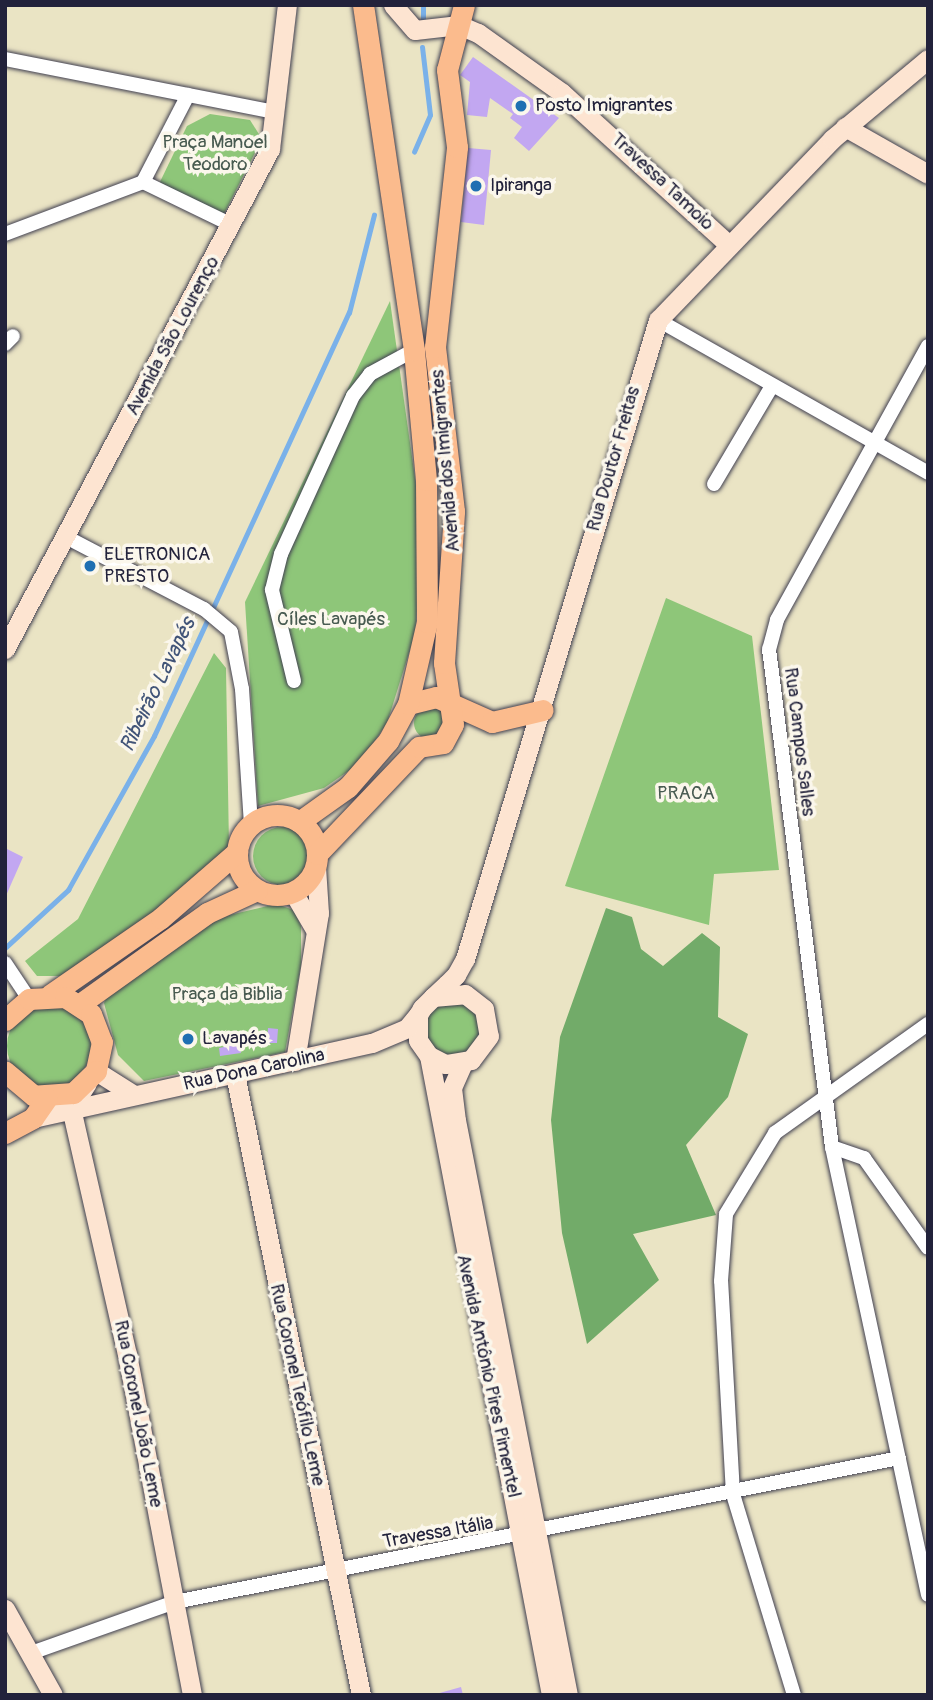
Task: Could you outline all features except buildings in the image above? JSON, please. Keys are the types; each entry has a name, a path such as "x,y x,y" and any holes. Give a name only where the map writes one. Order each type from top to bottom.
{"main road":[{"name":"Avenida dos Imigrantes","path":"299,822 368,768 404,710 427,622 428,579 414,350 363,5"},
{"name":"Avenida dos Imigrantes","path":"293,892 316,860 419,747 443,743 451,734 446,702 454,511 436,334 457,148 447,70 461,15"},
{"path":"419,747 408,740 404,710 426,695 492,722 543,710"},
{"path":"5,1020 162,918 237,852 251,825 275,815 299,822 316,860"},
{"path":"237,852 242,875 257,890"},
{"path":"39,997 80,1004 198,919 257,890 293,892"},
{"path":"5,1133 59,1103 92,1076 101,1038 80,1004"},
{"path":"5,1072 22,1090 59,1103"}],"street":[{"name":"Avenida São Lourenço","path":"5,649 270,149 287,5"},
{"path":"393,5 415,30 461,15"},
{"name":"Travessa Tamoio","path":"461,15 562,93 727,243"},
{"path":"5,59 275,111"},
{"name":"Rua Doutor Freitas","path":"476,1000 464,977 465,959 543,710 658,320 727,243 845,127 928,59"},
{"path":"5,234 143,182 188,95"},
{"path":"845,127 928,174"},
{"path":"143,182 232,225"},
{"path":"658,320 928,473"},
{"name":"Rua Campos Salles","path":"928,346 777,620 769,649 832,1147 928,1595"},
{"path":"294,681 272,590 281,554 353,396 370,374 414,350"},
{"path":"714,484 772,386"},
{"path":"66,537 204,609 225,626 238,649 251,825"},
{"path":"295,1061 320,893 316,860"},
{"path":"293,892 314,928"},
{"name":"Rua Doutor Freitas","path":"433,997 465,959"},
{"path":"9,965 39,997"},
{"path":"418,1015 433,997 458,992 476,1000"},
{"name":"Avenida Antônio Pires Pimentel","path":"476,1000 489,1036 481,1052 463,1063 452,1087 530,1535 551,1695"},
{"name":"Rua Dona Carolina","path":"59,1103 135,1095 372,1043 407,1028 418,1015"},
{"name":"Avenida Antônio Pires Pimentel","path":"418,1015 530,1535 568,1695"},
{"path":"794,1695 733,1494 721,1282 726,1214 775,1133 928,1024"},
{"name":"Rua Dona Carolina","path":"372,1043 425,1051"},
{"path":"425,1051 445,1064 463,1063"},
{"name":"Rua Coronel Teófilo Leme","path":"235,1074 360,1695"},
{"path":"92,1076 135,1095"},
{"name":"Rua Coronel João Leme","path":"59,1103 76,1135 176,1602 192,1695"},
{"path":"832,1147 864,1158 928,1248"},
{"name":"Travessa Itália","path":"31,1653 176,1602 530,1535 899,1458"},
{"path":"5,1609 53,1695"}],"green space":[{"name":"Praça Manoel Teodoro","path":"210,114 250,120 262,139 223,216 158,186 187,126"},
{"name":"Cíles Lavapés","path":"390,301 423,535 415,634 387,723 360,763 324,788 258,806 245,602"},
{"name":"PRACA","path":"666,598 752,636 779,870 714,874 709,925 565,886"},
{"path":"214,653 226,668 229,847 196,890 66,976 37,976 25,961 78,919"},
{"path":"430,707 442,711 446,723 442,735 430,739 418,735 414,723 418,711"},
{"path":"282,827 293,829 306,840 311,856 309,867 298,880 282,885 271,883 258,872 253,856 255,845 266,832"},
{"name":"Praça da Biblia","path":"276,904 294,910 301,926 301,965 285,1052 144,1081 118,1055 104,1003 110,988 221,917"},
{"path":"606,908 632,917 641,949 663,966 702,933 720,947 718,1017 748,1034 728,1097 686,1145 716,1215 633,1234 659,1280 587,1344 562,1233 551,1120 560,1037"},
{"path":"453,1001 472,1009 480,1028 472,1047 453,1055 434,1047 426,1028 434,1009"},
{"path":"41,1004 57,1004 73,1011 84,1022 91,1038 88,1062 79,1076 57,1088 41,1088 25,1081 14,1070 7,1054 7,1038 14,1022 25,1011"}],"waterway":[{"name":"Ribeirão Lavapés","path":"423,5 423,20"},
{"name":"Ribeirão Lavapés","path":"414,152 430,115 422,47"},
{"name":"Ribeirão Lavapés","path":"5,948 68,890 154,736 349,313 374,215"}],"place":[{"name":"Posto Imigrantes","path":"521,106"},
{"name":"Ipiranga","path":"476,186"},
{"name":"ELETRONICA PRESTO","path":"90,566"},
{"name":"Lavapés","path":"188,1039"}]}
